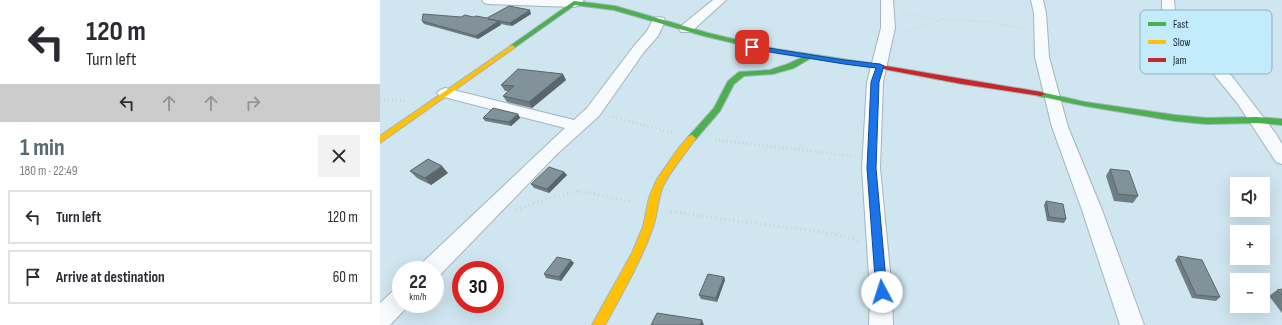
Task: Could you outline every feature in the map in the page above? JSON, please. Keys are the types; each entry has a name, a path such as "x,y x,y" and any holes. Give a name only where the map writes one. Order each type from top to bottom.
{"street":[{"path":"488,0 576,2 615,8 740,44 808,56 880,66 1085,104 1175,118 1206,121 1257,120 1282,122"},
{"path":"686,29 720,0"},
{"path":"1037,0 1040,13 1042,57 1060,127 1092,210 1132,325"},
{"path":"1168,0 1169,10"},
{"path":"380,140 576,2"},
{"path":"881,325 882,292 871,158 875,82 887,36 887,4"},
{"path":"439,261 594,112 654,32 659,21"},
{"path":"598,325 628,274 648,226 655,195 662,180 682,149 704,126 717,109 731,83 735,78 746,73 770,72 791,66 808,56"},
{"path":"1223,74 1257,120 1282,158"},
{"path":"445,93 578,126"}],"path":[{"path":"887,4 922,17 992,22 1016,26 1024,28 1042,37"},
{"path":"887,36 914,31 946,19"},
{"path":"594,112 692,137 871,158"},
{"path":"510,214 528,205 548,198 580,191 703,218 851,237 878,249"}],"building":[{"path":"509,6 530,10 510,23 499,21 476,36 422,21 423,14 461,17 465,15 487,18"},
{"path":"518,69 563,74 529,102 503,96 514,86 501,85"},
{"path":"493,108 518,114 509,122 483,118"},
{"path":"428,159 442,166 425,178 410,171"},
{"path":"549,167 564,172 547,189 531,184"},
{"path":"1110,169 1129,171 1138,196 1118,194"},
{"path":"1046,201 1063,204 1066,219 1049,217"},
{"path":"1178,256 1202,260 1220,297 1196,295"},
{"path":"557,257 571,260 559,277 544,274"},
{"path":"708,274 724,277 716,298 699,295"},
{"path":"1282,289 1282,295 1277,290"},
{"path":"657,313 702,320 700,325 651,325"}],"traffic: fast":[{"path":"512,47 574,3 615,8 706,35 776,51 883,67"},
{"path":"692,138 717,109 731,83 742,74 770,72 791,66 808,57"},
{"path":"1041,94 1085,104 1175,118 1206,121 1257,120 1282,122"}],"traffic: slow":[{"path":"380,140 512,47"},
{"path":"598,325 625,277 643,240 648,227 654,198 662,179 671,164 692,138"}],"traffic: jam":[{"path":"883,67 962,82 1041,94"}],"route":[{"path":"752,47 844,62 880,66 875,82 871,168 882,292"}]}
